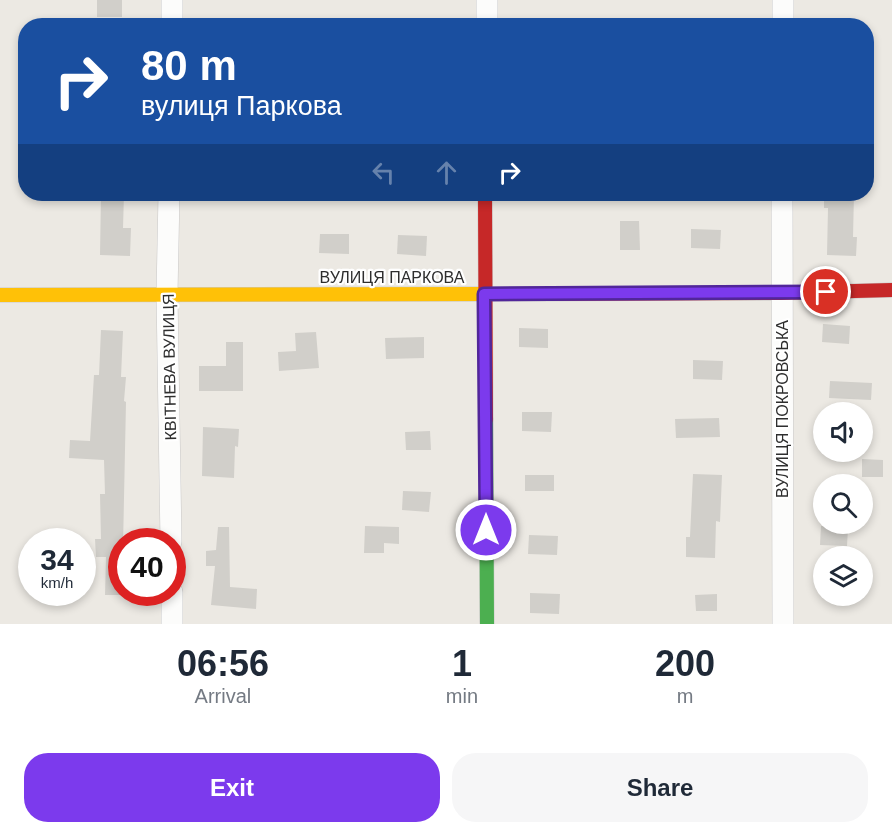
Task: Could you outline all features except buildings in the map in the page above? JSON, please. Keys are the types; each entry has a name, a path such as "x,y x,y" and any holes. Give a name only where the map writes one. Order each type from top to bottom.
{"street":[{"path":"172,0 172,18"},
{"path":"487,0 487,18"},
{"path":"783,0 783,18"},
{"name":"КВІТНЕВА ВУЛИЦЯ","path":"169,201 167,294 171,528"},
{"path":"485,201 487,624"},
{"name":"ВУЛИЦЯ ПОКРОВСЬКА","path":"782,201 783,624"},
{"name":"ВУЛИЦЯ ПАРКОВА","path":"0,294 781,293 892,290"},
{"path":"172,606 172,624"}],"traffic: fast":[{"path":"486,419 487,624"}],"traffic: slow":[{"path":"0,295 485,294"}],"traffic: jam":[{"path":"485,201 486,419"},
{"path":"485,294 781,293 892,290"}],"route":[{"path":"486,530 484,294 826,292"}]}
